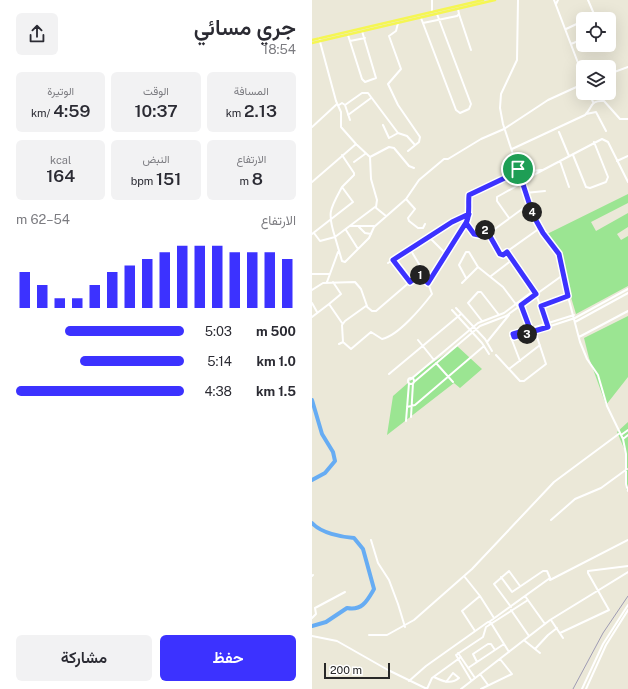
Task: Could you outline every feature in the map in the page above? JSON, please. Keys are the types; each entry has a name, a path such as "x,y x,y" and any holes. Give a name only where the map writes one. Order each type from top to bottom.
{"main road":[{"path":"312,41 348,35 483,0"},
{"path":"320,40 495,0"}],"street":[{"path":"432,0 432,12"},
{"path":"518,0 517,60 502,89 500,112 504,129 519,170 529,204 540,228 558,252 579,337 587,359 598,375 606,406 623,439 626,454 626,484 628,491"},
{"path":"554,0 577,60"},
{"path":"556,4 558,0"},
{"path":"588,0 594,12"},
{"path":"458,9 471,50"},
{"path":"421,18 456,110 460,113 469,109 471,104 437,14"},
{"path":"423,23 457,16 459,14"},
{"path":"398,22 396,31 389,36 401,69 388,84 398,105 419,135 420,140 408,151"},
{"path":"565,29 576,25"},
{"path":"567,33 572,27"},
{"path":"348,35 362,79 365,82 375,80 376,78 364,30"},
{"path":"350,41 365,38"},
{"path":"320,40 338,104 342,112 341,127 370,157"},
{"path":"571,44 576,42"},
{"path":"616,71 628,67"},
{"path":"342,155 354,174 342,187 330,210 329,221 341,260 345,262 371,234 375,226 406,199 420,180 444,159 448,160 481,139 504,129 548,100 576,87"},
{"path":"345,105 362,93 368,92 398,133 407,136 415,146"},
{"path":"348,115 371,98"},
{"path":"585,115 593,102 604,101 620,119 628,119"},
{"path":"312,127 338,104 342,103 345,105"},
{"path":"345,105 350,120"},
{"path":"511,149 585,115 596,112 606,131"},
{"path":"384,125 389,138 398,133"},
{"path":"559,132 569,156"},
{"path":"509,218 497,201 497,197 543,170 602,139 606,140 628,182"},
{"path":"572,154 586,187 590,188 606,182 608,179 607,174 594,142"},
{"path":"312,182 356,144"},
{"path":"370,157 392,147 409,166 414,168"},
{"path":"354,162 366,154"},
{"path":"617,161 628,156"},
{"path":"342,187 353,202 313,234 320,241 335,237 376,207 377,200 371,179 370,157"},
{"path":"560,161 569,187"},
{"path":"428,283 466,223 469,214 470,194 519,170 543,170"},
{"path":"525,193 545,191"},
{"path":"406,199 415,209 408,218 408,221 419,228 423,228 425,224"},
{"path":"466,223 476,235 480,235 486,230 488,232 529,204"},
{"path":"376,207 386,216"},
{"path":"388,263 469,214"},
{"path":"351,226 375,226"},
{"path":"359,227 365,233 371,234"},
{"path":"488,232 501,255 540,228"},
{"path":"346,230 358,249"},
{"path":"429,237 446,255"},
{"path":"312,290 327,282 356,283 368,306 372,311 376,311 420,275 422,269 410,249"},
{"path":"327,282 339,251"},
{"path":"466,278 459,265 466,252 469,252 478,267 503,287 518,307"},
{"path":"507,252 534,290 548,327"},
{"path":"393,260 410,282"},
{"path":"491,276 512,260"},
{"path":"462,283 478,267"},
{"path":"312,273 329,274"},
{"path":"329,304 342,323 344,342 350,349 370,332 382,339 411,318 432,294 428,283 420,275"},
{"path":"409,383 413,383 476,330 486,323 504,318 563,275"},
{"path":"312,317 341,294 333,282"},
{"path":"511,339 574,318 628,289"},
{"path":"406,421 408,380 473,327 482,321 500,314 534,290"},
{"path":"482,321 468,303 478,292 481,292 504,318"},
{"path":"575,322 628,293"},
{"path":"541,306 568,296"},
{"path":"312,303 318,312"},
{"path":"521,305 531,332"},
{"path":"342,323 364,307 368,306"},
{"path":"456,308 487,342 492,351"},
{"path":"452,310 484,346 489,354"},
{"path":"579,337 628,311"},
{"path":"487,342 510,313"},
{"path":"389,374 461,314"},
{"path":"499,319 500,314"},
{"path":"520,360 510,336 574,315"},
{"path":"496,355 522,382 544,366 546,362 535,331"},
{"path":"418,340 434,360"},
{"path":"339,344 344,342"},
{"path":"509,369 540,345"},
{"path":"407,407 412,406 484,346"},
{"path":"436,363 453,382"},
{"path":"411,379 413,383 411,417"},
{"path":"369,635 387,635 405,627 464,576 554,482 627,430 628,426"},
{"path":"623,439 628,435"},
{"path":"551,520 570,506 573,501 601,488 627,467"},
{"path":"371,540 378,563 389,580 405,627"},
{"path":"471,681 456,656 458,653 483,637 485,628 490,623 511,606 549,580 628,540"},
{"path":"560,633 609,610 588,571 628,566"},
{"path":"511,606 494,585 509,571 520,586"},
{"path":"501,578 512,592 543,571 547,571 550,577 549,580"},
{"path":"461,689 545,624 628,572"},
{"path":"464,576 496,618"},
{"path":"312,618 316,614 315,608 345,592"},
{"path":"475,631 462,611 480,596"},
{"path":"526,596 545,624"},
{"path":"496,618 528,600"},
{"path":"582,689 603,644 628,605"},
{"path":"511,610 529,636"},
{"path":"586,689 606,645 628,610"},
{"path":"551,620 563,638"},
{"path":"409,681 418,672 475,631 490,623"},
{"path":"490,623 509,652"},
{"path":"535,649 557,628"},
{"path":"312,636 337,641 409,681 427,689 434,677 461,657"},
{"path":"524,641 540,653"},
{"path":"477,662 473,654 488,644 491,644 495,650"},
{"path":"468,668 504,644"},
{"path":"458,653 475,678"},
{"path":"480,689 512,674 500,659"},
{"path":"434,677 446,682 455,681 459,678 453,673 446,682"},
{"path":"480,674 488,685"}],"green space":[{"path":"628,194 628,203 591,222 596,231 628,213 628,227 617,234 621,240 628,236 628,286 576,314 560,255 545,235"},
{"path":"628,316 628,377 606,405 589,358 584,338"},
{"path":"457,346 482,369 460,388 454,383 387,435 393,396 425,368"},
{"path":"628,422 628,489 626,490 626,453 617,432"}],"waterway":[{"path":"312,400 322,434 333,452 335,461 325,473 312,480"},
{"path":"312,523 326,532 354,538 363,549 374,589 364,604 357,608 347,608 326,622 312,626"}],"railway":[{"path":"573,689 603,633 628,596"}],"route":[{"path":"518,169 509,176 469,195 468,198 470,206 469,214 468,217 467,221 466,223 460,231 428,283 422,276 419,275 410,282 393,260 452,222 469,214 467,221 466,222 466,223 473,233 479,235 486,230 500,254 503,255 507,252 536,294 521,305 530,329 513,334 514,337 548,327 541,306 568,296 559,254 552,243 546,238 530,209 518,169"}]}
